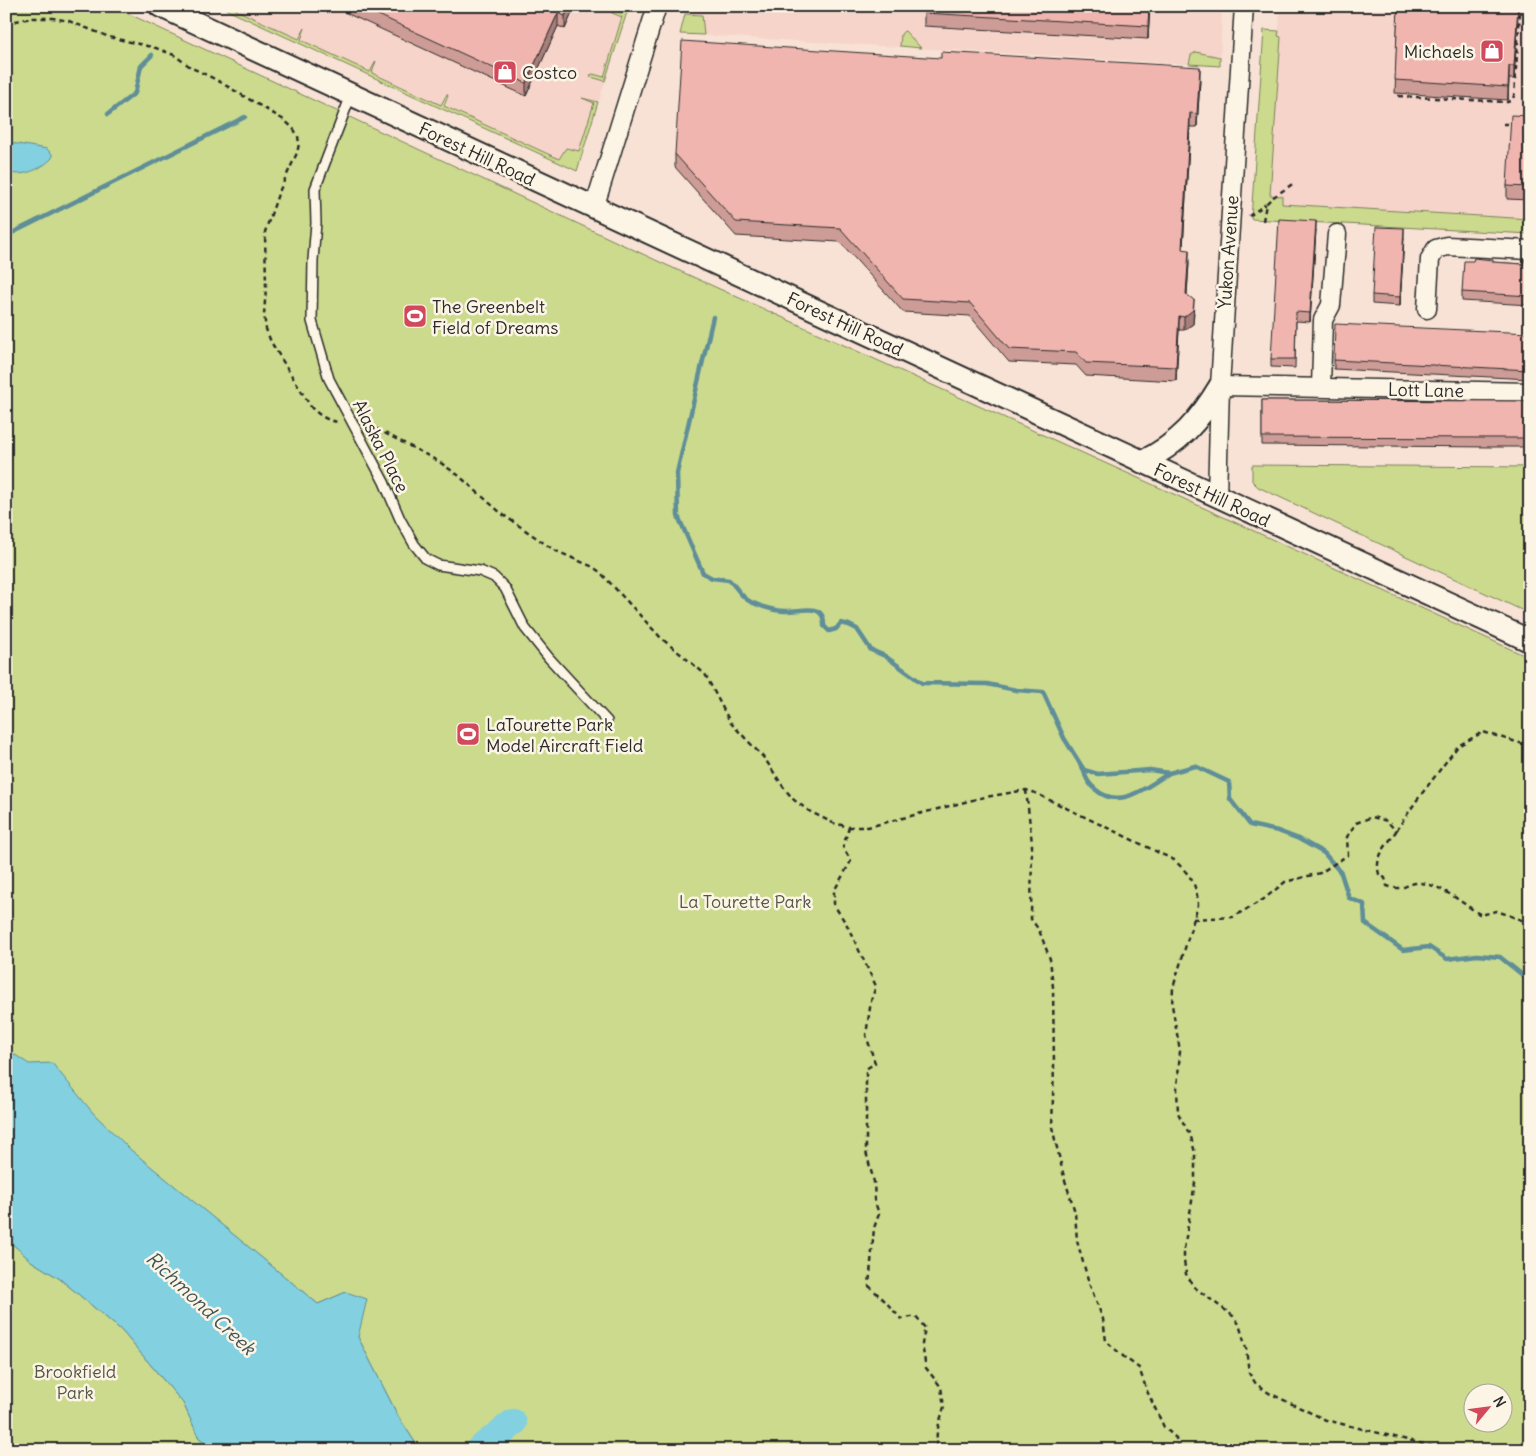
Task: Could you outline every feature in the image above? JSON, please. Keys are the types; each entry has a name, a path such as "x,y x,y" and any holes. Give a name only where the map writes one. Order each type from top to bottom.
{"street":[{"name":"Forest Hill Road","path":"160,6 1530,641"},
{"path":"594,208 657,6"},
{"name":"Yukon Avenue","path":"1217,497 1220,386 1244,6"},
{"path":"1321,387 1323,320 1331,305 1337,234"},
{"path":"1427,308 1430,259 1436,249 1447,246 1530,250"},
{"path":"1142,462 1163,452 1185,433 1204,412 1220,386"},
{"name":"Lott Lane","path":"1220,386 1530,392"}],"lane":[{"name":"Alaska Place","path":"351,95 315,189 316,223 312,321 329,379 384,482 400,519 414,544 426,559 438,565 480,571 494,577 505,588 525,628 548,658 606,721"}],"path":[{"path":"1398,96 1508,102 1512,100 1514,96 1520,13 1517,6"},
{"path":"6,24 31,18 52,18 69,21 109,37 156,48 174,55 192,68 284,120 293,128 298,136 296,152 278,194 265,232 266,287 264,316 271,342 315,412 326,420 377,429 438,461 458,475 502,514 528,533 554,550 600,572 661,638 705,674 730,722 761,754 794,800 833,823 850,827 868,827 980,798 1026,790 1174,860 1186,871 1194,882 1198,905 1173,988 1172,1005 1180,1051 1178,1113 1191,1137 1195,1153 1195,1183 1184,1249 1186,1274 1194,1287 1233,1316 1239,1324 1246,1348 1249,1373 1256,1384 1269,1393 1326,1420 1448,1450"},
{"path":"1504,124 1521,125"},
{"path":"1250,216 1294,183"},
{"path":"1263,222 1266,204"},
{"path":"1530,746 1483,732 1458,746 1416,800 1380,856 1377,864 1379,874 1385,878 1387,886 1396,889 1405,888 1416,883 1436,887 1481,915 1497,911 1530,923"},
{"path":"1026,790 1032,843 1031,919 1039,930 1050,959 1053,987 1054,1066 1052,1127 1064,1178 1076,1212 1077,1241 1089,1283 1103,1319 1106,1341 1139,1368 1147,1391 1164,1427 1176,1438 1178,1450"},
{"path":"1193,919 1233,916 1264,899 1284,882 1320,873 1348,855 1347,837 1356,823 1372,817 1387,821 1396,831"},
{"path":"850,827 843,847 851,861 834,891 834,905 847,925 876,986 871,1001 866,1035 875,1063 866,1069 866,1152 874,1182 875,1202 879,1214 874,1228 869,1286 901,1320 916,1316 925,1328 922,1344 926,1368 941,1387 944,1407 937,1432 936,1450"}],"shaded area":[{"path":"219,6 629,6 577,171"},
{"path":"688,6 1222,6 1220,66 680,34"},
{"path":"1265,6 1530,6 1530,234 1251,219 1264,30 1279,31 1280,10 1265,9"}],"green space":[{"name":"La Tourette Park","path":"6,6 112,6 662,263 1167,491 1530,658 1530,1450 420,1450 398,1416 358,1337 346,1292 318,1304 130,1150 94,1114 6,1049"},
{"path":"229,6 237,6 236,10 299,39 305,28 301,40 370,72 376,61 372,73 441,105 447,94 444,106 559,159 566,148 579,151 594,103 582,98 598,102 577,171 227,10"},
{"path":"625,6 629,6 605,81 591,77 590,75 593,74 604,77 622,17 611,11 623,13"},
{"path":"685,14 702,15 704,35 680,34"},
{"path":"1264,30 1279,31 1278,36 1281,37 1270,195 1282,196 1282,204 1530,219 1530,234 1251,219"},
{"path":"904,31 921,48 900,46 901,34"},
{"path":"1196,52 1220,57 1220,66 1189,64 1191,55"},
{"path":"1252,465 1530,467 1530,614 1258,487 1252,481"},
{"name":"Brookfield Park","path":"6,1238 31,1261 60,1279 121,1330 183,1403 199,1438 217,1450 6,1450"}],"water":[{"path":"6,142 47,149 53,155 43,166 31,172 12,173 6,171"},
{"name":"Richmond Creek","path":"6,1049 29,1064 52,1063 94,1114 131,1150 318,1304 346,1292 367,1299 358,1337 398,1416 420,1450 217,1450 199,1438 183,1403 121,1330 60,1279 31,1261 6,1238"}],"building":[{"name":"Costco","path":"359,6 569,6 565,16 558,13 526,83"},
{"path":"924,6 1149,6 1148,26 924,13"},
{"path":"1398,6 1518,6 1514,66 1509,66 1508,87 1395,80"},
{"path":"682,41 941,58 941,52 1200,67 1197,114 1190,113 1182,249 1189,250 1186,294 1194,300 1193,310 1184,317 1179,316 1176,367 1086,363 1076,352 1009,349 970,303 903,299 840,228 736,222 675,154"},
{"path":"1511,115 1530,116 1530,187 1507,186"},
{"path":"1279,219 1316,221 1310,313 1296,312 1295,359 1271,359"},
{"path":"1376,227 1404,228 1400,297 1372,295"},
{"path":"1474,258 1493,260 1493,262 1523,264 1523,261 1530,262 1530,296 1462,292 1464,261 1473,261"},
{"path":"1335,324 1530,333 1530,370 1334,360"},
{"path":"1262,400 1530,401 1530,438 1262,437"}],"waterway":[{"path":"108,114 135,93 141,66 152,55"},
{"path":"6,236 245,117"},
{"path":"713,317 677,473 678,516 703,573 712,578 729,580 744,598 763,607 781,611 816,611 821,613 824,626 829,631 836,629 841,623 857,629 871,650 885,656 922,683 987,684 1016,690 1043,692 1064,738 1084,770 1098,774 1150,770 1169,773 1195,766 1229,782 1230,799 1250,825 1278,831 1299,839 1324,853 1341,873 1349,898 1364,904 1365,923 1403,950 1429,947 1447,959 1477,955 1500,957 1530,981"},
{"path":"1084,770 1086,778 1093,787 1104,795 1114,798 1123,797 1142,790 1169,773"},
{"path":"479,1450 513,1423"}],"place":[{"name":"Michaels","path":"1492,51"},
{"name":"Costco","path":"505,72"},
{"name":"The Greenbelt Field of Dreams","path":"415,316"},
{"name":"LaTourette Park Model Aircraft Field","path":"468,734"}]}
